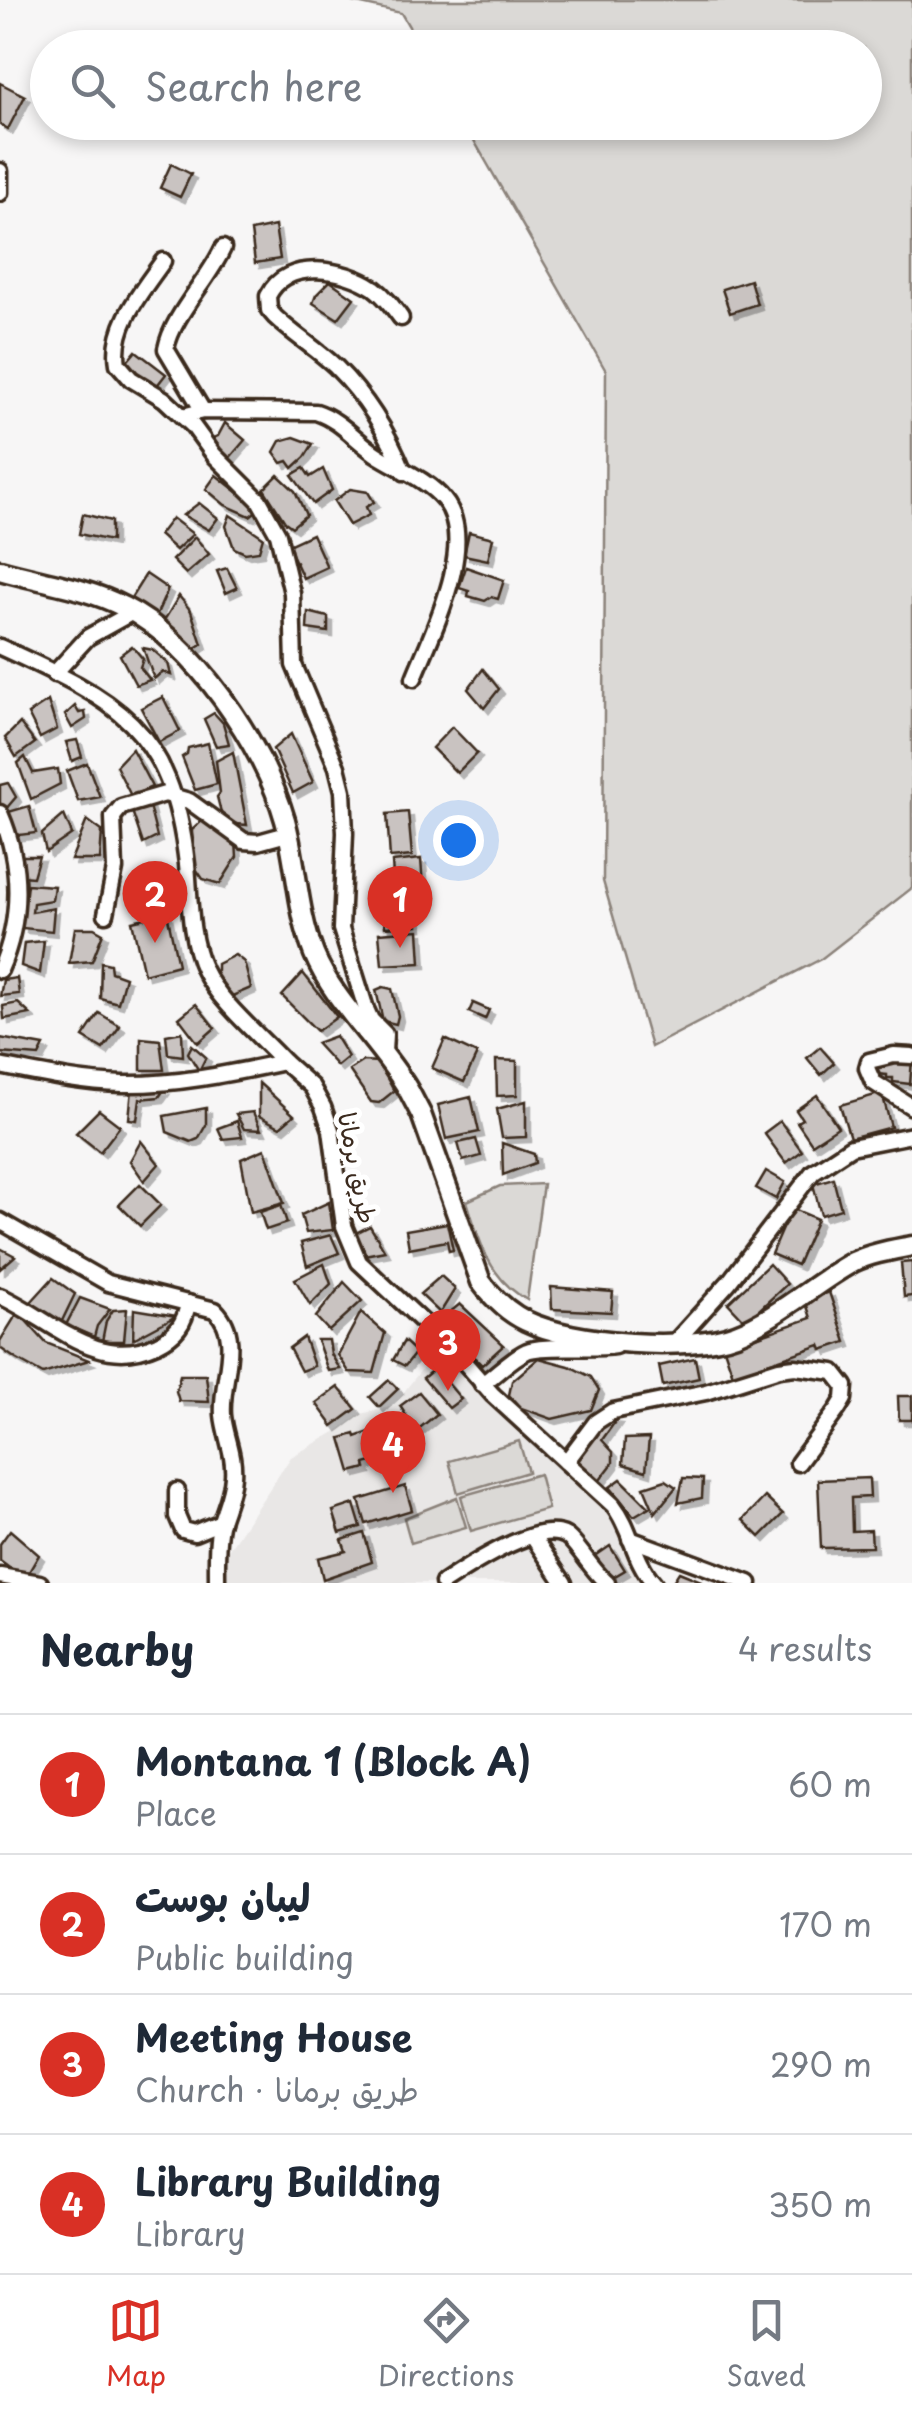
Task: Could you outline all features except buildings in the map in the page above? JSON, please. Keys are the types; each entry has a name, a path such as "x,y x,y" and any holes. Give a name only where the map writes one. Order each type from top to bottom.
{"main road":[{"path":"0,570 70,586 133,612 210,680 232,710 272,785 288,834 304,922 316,958 384,1052 421,1114 474,1264 493,1299 524,1320 546,1329 629,1344 718,1340 740,1332 854,1262 912,1246"}],"street":[{"path":"0,171 0,193"},
{"path":"203,411 166,349 169,334 212,272 223,248"},
{"path":"164,261 120,333 117,357 123,372 164,399 259,500 278,534 292,593 294,665 337,767 342,790 346,833 341,929 366,1008 385,1034 384,1052"},
{"path":"401,318 374,288 328,271 284,277 268,296 269,310 275,317 333,364 372,409 388,432 405,472"},
{"path":"182,416 203,411 316,412 332,418 370,450 446,502 457,547 451,581 414,678"},
{"path":"54,674 88,637 133,612"},
{"name":"طريق برمانا","path":"0,647 119,710 135,725 166,771 174,796 185,850 195,940 205,974 284,1062 312,1087 324,1108 344,1226 359,1262 458,1355 482,1384 613,1505 635,1556 654,1583"},
{"path":"106,914 114,869 115,811 159,793 205,811 244,841 258,842 288,834"},
{"path":"0,813 17,871 14,930 0,970"},
{"path":"912,1056 879,1058 869,1062 867,1068 873,1082 912,1107"},
{"path":"0,1066 82,1081 124,1084 180,1080 284,1062"},
{"path":"675,1342 729,1282 777,1216 824,1163 851,1147 912,1135"},
{"path":"0,1221 108,1283 215,1310 227,1326 224,1416 234,1470 231,1498 221,1522 217,1583"},
{"path":"0,1296 80,1343 116,1353 163,1341 178,1330 188,1303"},
{"path":"482,1384 535,1348 598,1349 629,1344"},
{"path":"566,1462 596,1422 613,1411 706,1392 779,1369 834,1372 845,1386 844,1399 798,1463"},
{"path":"177,1491 176,1513 183,1530 194,1533 221,1522"},
{"path":"443,1583 498,1550 534,1537 560,1533 570,1538 594,1573 607,1583"},
{"path":"534,1537 564,1583"},
{"path":"630,1539 748,1583"},
{"path":"0,1576 43,1583"}],"shaded area":[{"path":"344,0 912,0 912,888 821,959 651,1047 603,881 606,371 474,140 882,140 882,30 411,30 401,13"},
{"path":"543,1184 527,1300 494,1270 467,1201 500,1186"},
{"path":"435,1352 469,1367 617,1516 661,1583 206,1583 291,1457 361,1414 393,1406"},
{"path":"519,1441 528,1472 458,1493 449,1461"},
{"path":"539,1474 548,1509 471,1531 461,1496"},
{"path":"457,1497 466,1527 411,1543 404,1518"}],"place":[{"name":"ليبان بوست","path":"155,943"},
{"name":"Montana 1 (Block A)","path":"400,948"},
{"name":"Meeting House","path":"448,1391"},
{"name":"Library Building","path":"393,1493"}]}
